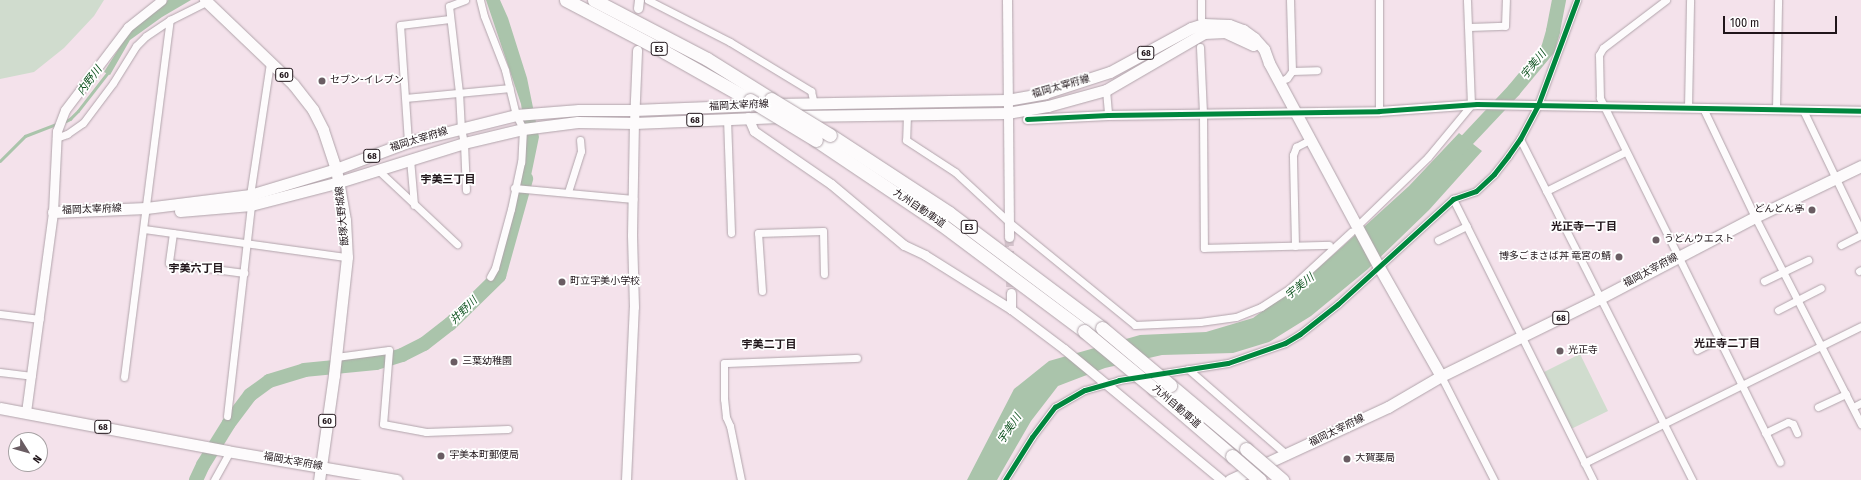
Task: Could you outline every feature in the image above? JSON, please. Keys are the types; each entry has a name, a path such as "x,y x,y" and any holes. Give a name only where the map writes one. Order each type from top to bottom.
{"highway":[{"name":"九州自動車道","path":"566,0 750,100 816,140 941,224 1084,331 1260,480"},
{"name":"九州自動車道","path":"594,0 707,59 830,134 949,213 1102,328 1282,480"}],"main road":[{"name":"飯塚大野城線","path":"205,1 293,84 313,110 323,130 339,182 345,220 347,257 334,375 319,480"},
{"name":"福岡太宰府線","path":"250,200 336,170 408,142 516,114 579,110 634,110 735,105 1007,100 1045,93 1110,72 1191,28 1203,24 1229,25 1243,30 1254,38 1264,49 1269,63 1356,226 1441,376"},
{"name":"福岡太宰府線","path":"53,212 145,211 250,200 339,182 464,143 523,129 578,122 634,123 748,117 1007,113 1048,106 1106,90 1195,38 1212,32 1225,32 1251,43 1269,63"},
{"name":"福岡太宰府線","path":"1230,480 1287,455 1388,407 1441,376 1600,298 1754,217 1861,166"},
{"name":"福岡太宰府線","path":"0,408 376,478 397,480"}],"street":[{"path":"26,412 40,319 53,212 56,134 65,110 128,27 162,0"},
{"path":"465,0 449,6 459,92 461,128 464,143 466,190"},
{"path":"480,0 484,16 510,88 516,114 523,129 521,162 516,188 495,268 490,277"},
{"path":"648,0 730,42 811,91 814,104"},
{"path":"1006,0 1009,237"},
{"path":"1201,0 1201,18"},
{"path":"1279,82 1287,78 1292,71 1290,0"},
{"path":"1379,0 1379,110"},
{"path":"907,115 906,140 954,172 1010,222 1136,325 1200,322 1236,317 1261,307 1290,288 1428,157 1474,104 1468,0"},
{"path":"1469,27 1506,26 1506,0"},
{"path":"1005,480 1032,437 1055,407 1085,390 1106,382 1228,362 1285,342 1300,334 1338,304 1453,199 1476,191 1503,163 1520,139 1538,105 1577,0"},
{"path":"1666,0 1603,48 1599,55 1600,98 1602,107 1679,256 1780,462"},
{"path":"1688,108 1690,0"},
{"path":"1776,109 1778,0"},
{"path":"56,134 68,134 83,123 113,84 136,46 146,36 170,20 205,1"},
{"path":"408,142 400,25 450,19"},
{"path":"124,377 170,20"},
{"path":"1200,47 1203,114 1204,248 1329,245"},
{"path":"626,480 634,307 632,286 634,110 637,50"},
{"path":"227,416 244,273 250,200 270,62"},
{"path":"1292,71 1317,70"},
{"path":"406,98 510,88"},
{"path":"1106,90 1108,115"},
{"path":"1027,119 1108,115 1379,110 1474,104 1861,111"},
{"path":"1704,108 1754,217 1861,424"},
{"path":"1803,110 1861,231"},
{"path":"748,117 754,131 831,184 904,245 925,254 1011,309 1064,349 1106,382 1222,480"},
{"path":"727,118 731,233"},
{"path":"1520,139 1692,480"},
{"path":"568,192 581,151 580,140"},
{"path":"1295,246 1293,155 1296,147 1310,140"},
{"path":"1546,191 1625,152"},
{"path":"410,159 414,204"},
{"path":"377,169 457,244"},
{"path":"516,188 568,192 633,200"},
{"path":"1453,199 1593,480"},
{"path":"1438,240 1467,226"},
{"path":"144,229 347,257"},
{"path":"762,291 758,233 823,231 824,274"},
{"path":"173,233 170,262 244,273"},
{"path":"1841,245 1861,235"},
{"path":"1764,281 1808,260"},
{"path":"1778,310 1821,288"},
{"path":"1011,293 1011,309"},
{"path":"0,314 40,319"},
{"path":"1584,463 1861,326"},
{"path":"1697,350 1719,339"},
{"path":"336,359 390,350 383,424 426,432 508,429"},
{"path":"741,480 730,426 726,417 724,399 724,363 857,358"},
{"path":"1188,369 1287,455"},
{"path":"0,372 32,376"},
{"path":"1441,376 1494,480"},
{"path":"1818,407 1846,394"},
{"path":"1852,407 1861,403"},
{"path":"1765,433 1788,422 1793,424 1797,433"},
{"path":"214,480 228,451"}],"shaded area":[{"path":"0,0 104,0 94,16 64,48 34,72 0,79"},
{"path":"1580,354 1608,411 1571,429 1544,372"}],"water":[{"path":"168,0 191,0 162,17 130,40 110,75 104,72 128,34"},
{"path":"486,0 500,0 508,18 527,78 539,137 527,195 516,197 526,153 526,137 521,104"},
{"path":"1459,133 1482,151 1429,210 1368,269 1311,316 1269,342 1233,353 1162,355 1105,368 1058,386 1031,421 997,480 967,480 1014,389 1049,361 1140,335 1206,332 1253,318 1300,284 1342,247 1409,186"}],"waterway":[{"name":"宇美川","path":"1454,154 1514,90 1548,49 1559,0"},
{"name":"内野川","path":"64,122 70,119 78,111 109,71"},
{"name":"内野川","path":"0,161 25,136 57,124"},
{"name":"井野川","path":"196,480 203,465 229,423 250,395 269,381 304,370 376,363 402,355 424,344 450,324 499,276 526,179"}],"tunnel":[{"path":"1009,237 1011,293"}],"cycle path":[{"path":"1005,480 1032,437 1055,407 1085,390 1119,380 1228,363 1285,343 1300,334 1338,304 1453,199 1476,191 1494,174 1508,156 1520,139 1538,105 1577,0"},
{"path":"1027,119 1108,115 1379,111 1477,104 1861,111"}],"place":[{"name":"セブン-イレブン","path":"322,81"},
{"name":"どんどん亭","path":"1812,210"},
{"name":"うどんウエスト","path":"1656,240"},
{"name":"博多ごまさば丼 竜宮の鯖","path":"1619,257"},
{"name":"町立宇美小学校","path":"562,282"},
{"name":"光正寺","path":"1560,351"},
{"name":"三葉幼稚園","path":"454,362"},
{"name":"宇美本町郵便局","path":"441,456"},
{"name":"大賀薬局","path":"1347,459"}],"district":[{"name":"宇美三丁目","path":"448,180"},
{"name":"光正寺一丁目","path":"1584,227"},
{"name":"宇美六丁目","path":"196,269"},
{"name":"光正寺二丁目","path":"1727,344"},
{"name":"宇美二丁目","path":"769,345"}]}
